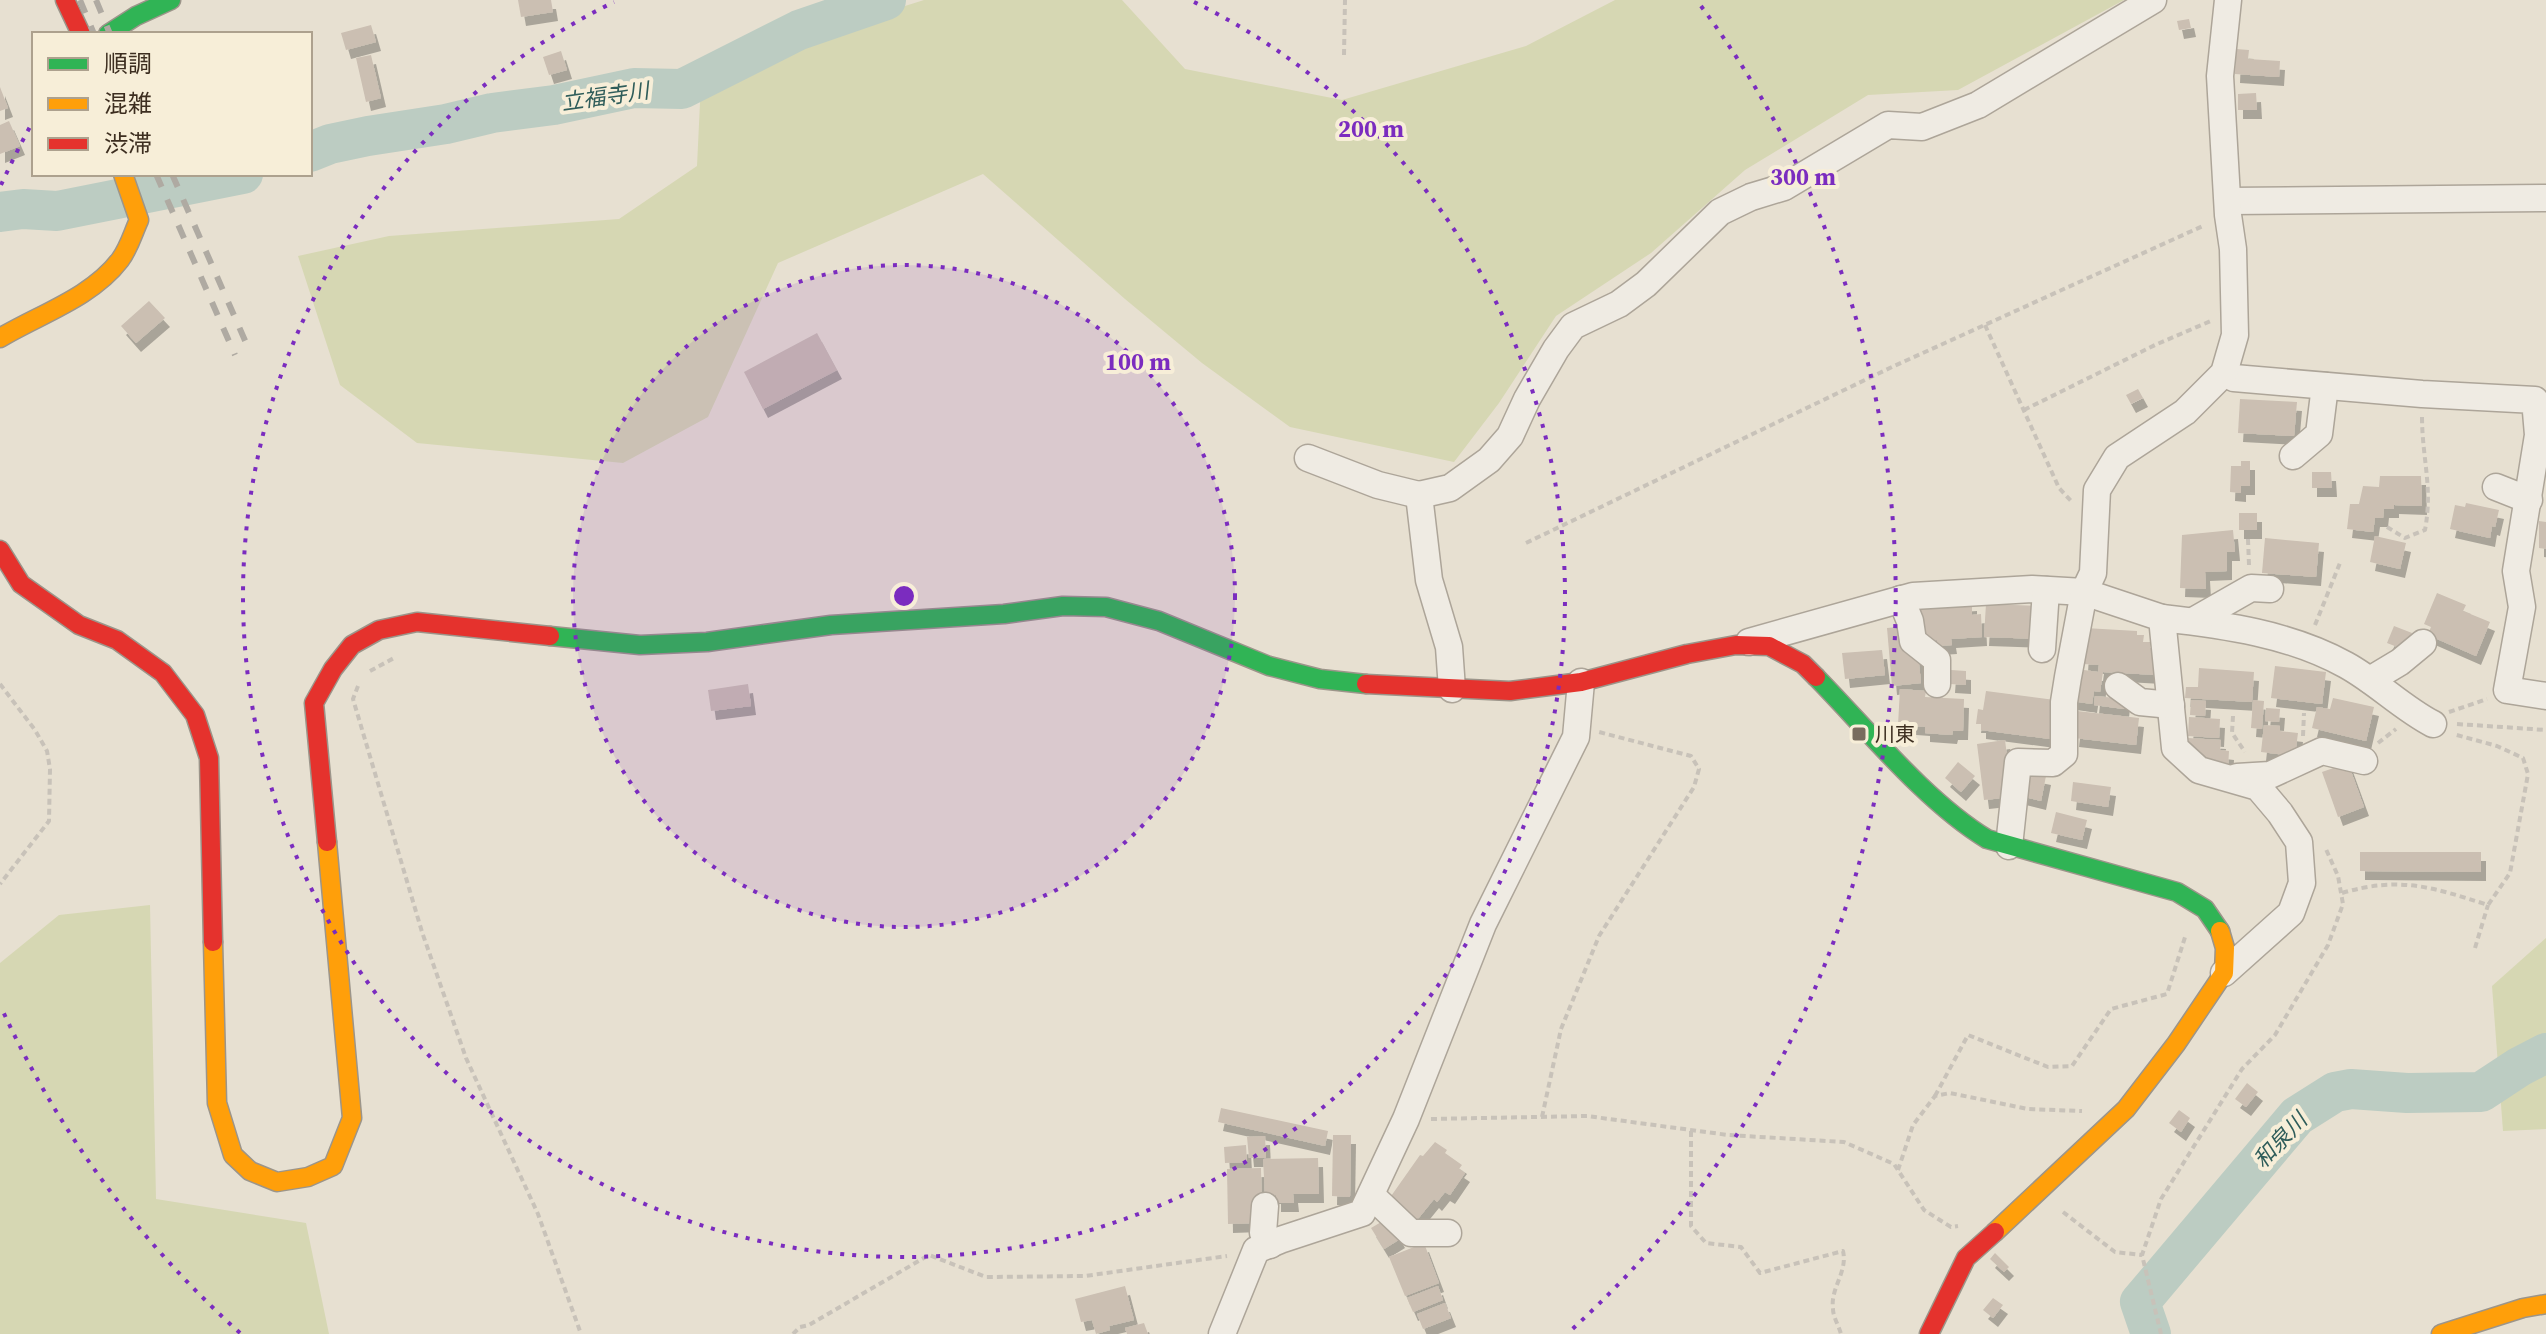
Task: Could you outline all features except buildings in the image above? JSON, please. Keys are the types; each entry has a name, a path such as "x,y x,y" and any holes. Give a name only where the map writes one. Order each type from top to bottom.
{"street":[{"path":"65,0 80,32"},
{"path":"110,32 132,8 171,0"},
{"path":"1308,458 1378,485 1419,495 1450,488 1489,460 1510,436 1527,399 1573,326 1619,304 1646,284 1720,212 1751,197 1784,187 1888,125 1922,127 1978,105 2153,0"},
{"path":"2009,846 2018,762 2053,763 2064,754 2064,702 2084,592 2093,573 2097,490 2117,457 2185,412 2224,373 2235,335 2233,249 2220,76 2228,0"},
{"path":"0,338 26,321 91,289 121,259 139,220 124,176"},
{"path":"2229,208 2546,198"},
{"path":"2224,373 2234,378 2325,386 2535,400 2538,435 2516,571 2522,607 2520,631 2507,690 2546,696"},
{"path":"2293,456 2319,434 2325,386"},
{"path":"2496,487 2529,500"},
{"path":"1419,495 1429,580 1449,647 1452,689"},
{"path":"0,550 21,584 79,625 117,640 163,673 195,715 209,758 217,1103 233,1155 250,1171 277,1182 308,1177 333,1166 352,1118 314,703 332,667 348,646 386,626 417,622 640,645 707,642 831,625 1004,614 1063,606 1106,607 1159,621 1269,666 1320,679 1510,691 1581,682 1687,654 1736,645 1901,599 2046,590 2084,592 2306,645 2370,680 2429,722"},
{"path":"2178,615 2251,588 2270,589"},
{"path":"2042,649 2046,590"},
{"path":"1901,599 1910,621 1913,641 1937,660 1937,684"},
{"path":"1929,1334 1966,1258 2046,1187 2124,1111 2176,1044 2224,973 2291,913 2302,883 2299,842 2258,787 2199,770 2175,748 2171,705 2178,615"},
{"path":"2370,680 2400,662 2423,643"},
{"path":"1736,645 1769,646 1803,664 1851,716 1964,825 1987,839 2177,892 2205,909 2219,929 2225,948 2224,973"},
{"path":"1263,1248 1362,1213 1406,1119 1483,924 1576,737 1581,682"},
{"path":"2118,686 2140,702 2171,705"},
{"path":"2230,778 2270,775 2322,751 2364,761"},
{"path":"1371,1195 1411,1233 1448,1233"},
{"path":"1222,1334 1263,1248 1265,1206"},
{"path":"2441,1334 2523,1308 2546,1304"}],"path":[{"path":"1344,55 1345,0"},
{"path":"1526,543 2229,208"},
{"path":"2024,410 2234,310"},
{"path":"1985,325 2059,488 2097,532"},
{"path":"2387,527 2405,538 2425,530 2430,503 2422,441 2422,394"},
{"path":"2306,645 2340,563"},
{"path":"396,657 364,674 353,699 422,932 466,1058 538,1214 581,1334"},
{"path":"0,684 35,730 47,751 50,769 49,821 0,884"},
{"path":"2429,722 2507,690"},
{"path":"2233,716 2232,733 2240,747 2270,775"},
{"path":"2429,722 2455,735 2497,746 2523,758 2528,774 2510,873 2488,905 2475,948"},
{"path":"1542,1117 1561,1029 1599,936 1694,787 1699,769 1691,756 1577,727"},
{"path":"2161,1334 2142,1255 2161,1199 2242,1069 2275,1035 2328,945 2343,904 2338,876 2319,834"},
{"path":"2342,893 2370,885 2399,884 2433,887 2488,905"},
{"path":"1898,1170 1913,1125 1935,1096 1968,1035 2048,1067 2072,1066 2111,1009 2167,994 2195,903"},
{"path":"1935,1096 1950,1093 2028,1109 2124,1111"},
{"path":"1406,1119 1587,1116 1691,1131 1844,1142 1894,1164 1924,1210 1951,1227 1965,1225"},
{"path":"1691,1131 1691,1226 1706,1243 1741,1247 1760,1273 1843,1251 1846,1263 1832,1308 1841,1334"},
{"path":"2055,1207 2115,1252 2142,1255"},
{"path":"793,1334 800,1327 809,1325 929,1255 986,1277 1085,1276 1163,1267 1263,1248"}],"green space":[{"path":"924,0 1122,0 1185,69 1342,100 1526,46 1615,0 2124,0 1958,90 1868,95 1745,170 1651,253 1556,316 1499,403 1454,462 1290,427 1202,363 983,174 778,263 708,417 623,463 417,443 340,385 298,256 389,236 619,219 697,166 701,82 810,36"},
{"path":"150,905 156,1199 306,1223 329,1334 0,1334 0,963 59,915"},
{"path":"2546,938 2546,1129 2503,1131 2492,986"}],"waterway":[{"name":"立福寺川","path":"312,151 368,136 554,105 634,88 682,89 799,30 886,0"},
{"name":"立福寺川","path":"0,212 23,209 57,211 233,176"},
{"name":"和泉川","path":"2151,1334 2140,1302 2297,1116 2335,1092 2351,1089 2407,1093 2481,1092 2546,1053"}],"railway":[{"path":"80,0 93,32"},
{"path":"96,0 109,32"},
{"path":"157,176 235,355"},
{"path":"173,176 247,345"}],"traffic: fast":[{"path":"111,32 171,0"},
{"path":"550,636 640,645 707,642 831,625 1004,614 1063,606 1106,607 1159,621 1269,666 1320,679 1366,684"},
{"path":"1816,677 1920,785 1964,824 1987,839 2177,892 2205,909 2220,931"}],"traffic: slow":[{"path":"0,338 80,295 120,260 139,220 124,176"},
{"path":"213,942 217,1103 233,1155 250,1171 277,1182 308,1177 333,1166 352,1118 327,842"},
{"path":"1995,1232 2126,1109 2176,1044 2224,973 2225,948 2220,931"},
{"path":"2441,1334 2523,1308 2546,1304"}],"traffic: jam":[{"path":"65,0 80,32"},
{"path":"0,550 21,584 79,625 117,640 163,673 195,715 209,758 213,942"},
{"path":"327,842 314,703 333,669 352,645 379,630 417,622 550,636"},
{"path":"1366,684 1510,691 1581,682 1687,654 1736,645 1769,646 1803,664 1816,677"},
{"path":"1929,1334 1966,1258 1995,1232"}],"place":[{"name":"川東","path":"1859,734"}]}
